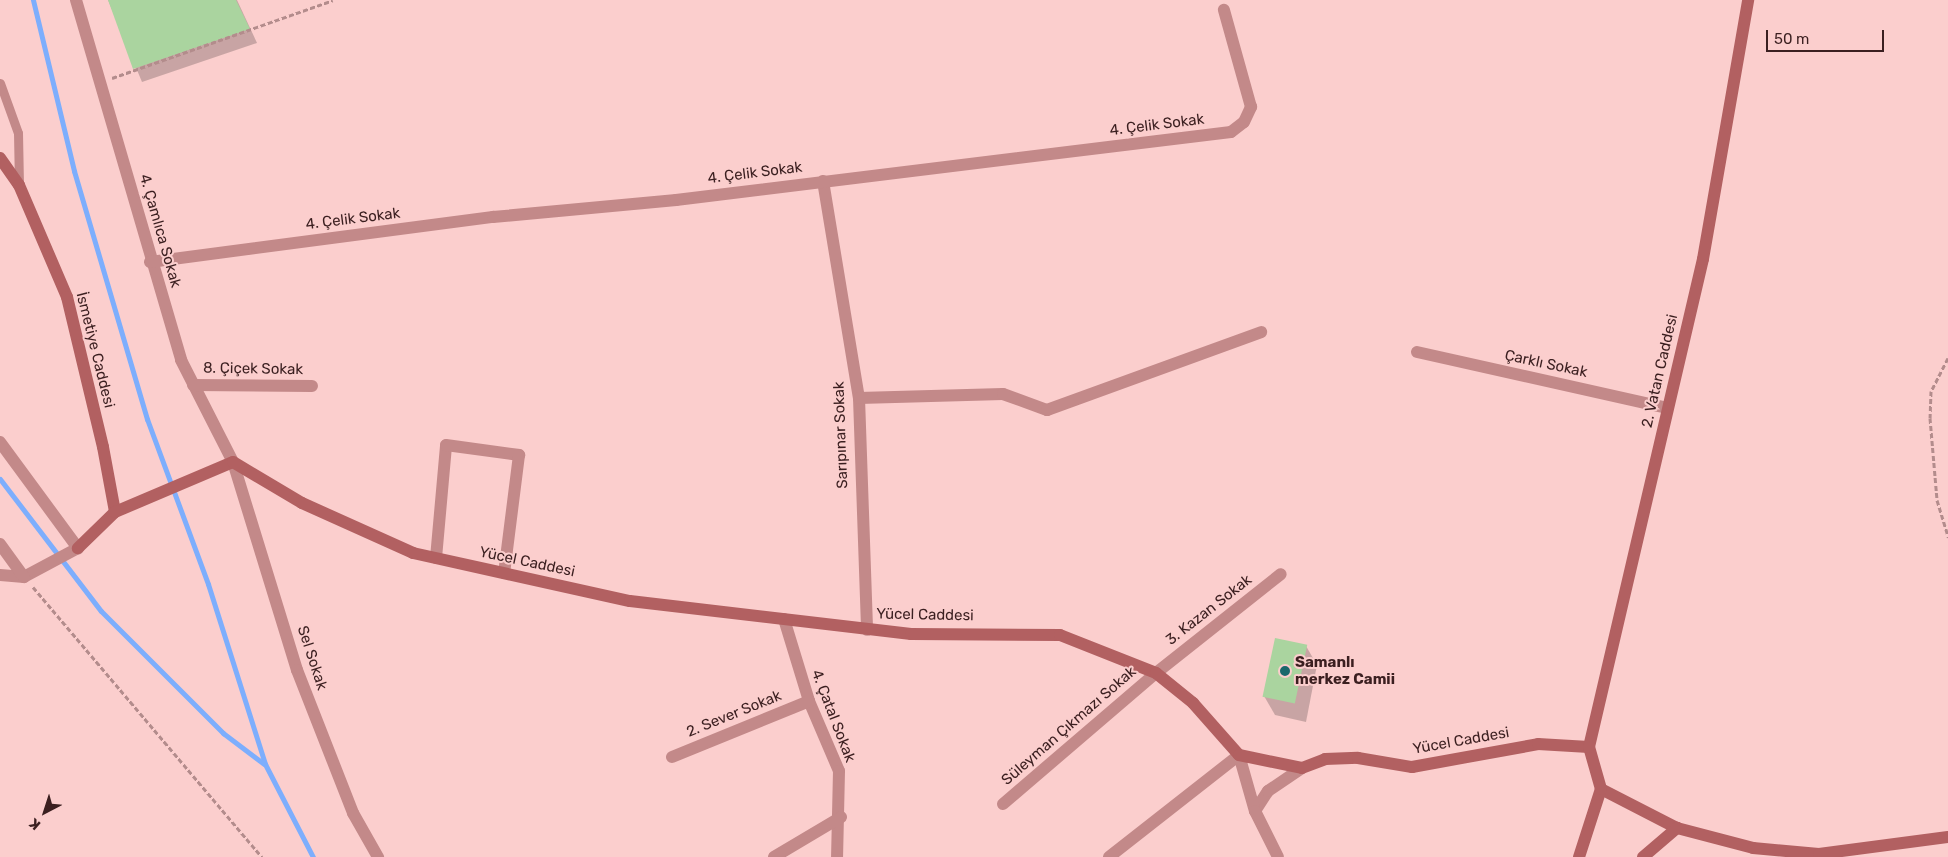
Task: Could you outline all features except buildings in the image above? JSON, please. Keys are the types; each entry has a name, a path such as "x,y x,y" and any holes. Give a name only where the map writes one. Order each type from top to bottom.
{"main road":[{"name":"2. Vatan Caddesi","path":"1589,747 1703,259 1748,0"},
{"name":"İsmetiye Caddesi","path":"0,158 19,185 66,297 115,512"},
{"path":"78,548 115,512 144,498 233,462"},
{"name":"Yücel Caddesi","path":"233,462 302,502 413,553 630,601 867,630 1060,635 1156,673 1193,703 1239,755"},
{"name":"Yücel Caddesi","path":"1302,768 1325,759 1358,758 1412,767 1538,744 1589,747"},
{"path":"1579,857 1601,789 1589,747"},
{"path":"1239,755 1302,768"},
{"path":"1601,789 1678,828 1753,848 1819,854 1948,837"},
{"path":"1643,857 1678,828"}],"street":[{"name":"4. Çamlıca Sokak","path":"76,0 101,82 150,262 181,360 233,462"},
{"name":"4. Çelik Sokak","path":"150,262 493,217 823,181 1232,132 1244,122 1251,107 1224,10"},
{"name":"Sarıpınar Sokak","path":"823,181 859,398 867,630"},
{"path":"859,398 1003,394 1047,410 1080,402 1261,332"},
{"name":"Çarklı Sokak","path":"1417,352 1667,408"},
{"name":"8. Çiçek Sokak","path":"193,385 312,386"},
{"path":"0,442 78,548 24,577 0,575"},
{"path":"436,558 446,445 518,455 504,573"},
{"name":"Sel Sokak","path":"233,462 297,670 353,814 378,857"},
{"path":"0,544 24,577"},
{"name":"3. Kazan Sokak","path":"1156,673 1282,574"},
{"name":"4. Çatal Sokak","path":"784,619 809,701 839,771 841,817 836,857"},
{"name":"Süleyman Çıkmazı Sokak","path":"1003,804 1156,673"},
{"name":"2. Sever Sokak","path":"672,757 809,701"},
{"path":"1109,857 1239,755 1255,811 1276,856"},
{"path":"1255,811 1268,791 1302,768"},
{"path":"774,857 841,817"}],"lane":[{"path":"0,83 18,133 19,185"}],"path":[{"path":"101,82 333,0"},
{"path":"1948,358 1931,391 1930,418 1937,500 1948,537"},
{"path":"24,577 262,857"}],"waterway":[{"path":"33,0 74,171 147,419 208,584 265,764 313,857"},
{"path":"0,479 101,611 223,733 264,764"}],"place":[{"name":"Samanlı merkez Camii","path":"1285,671"}]}
